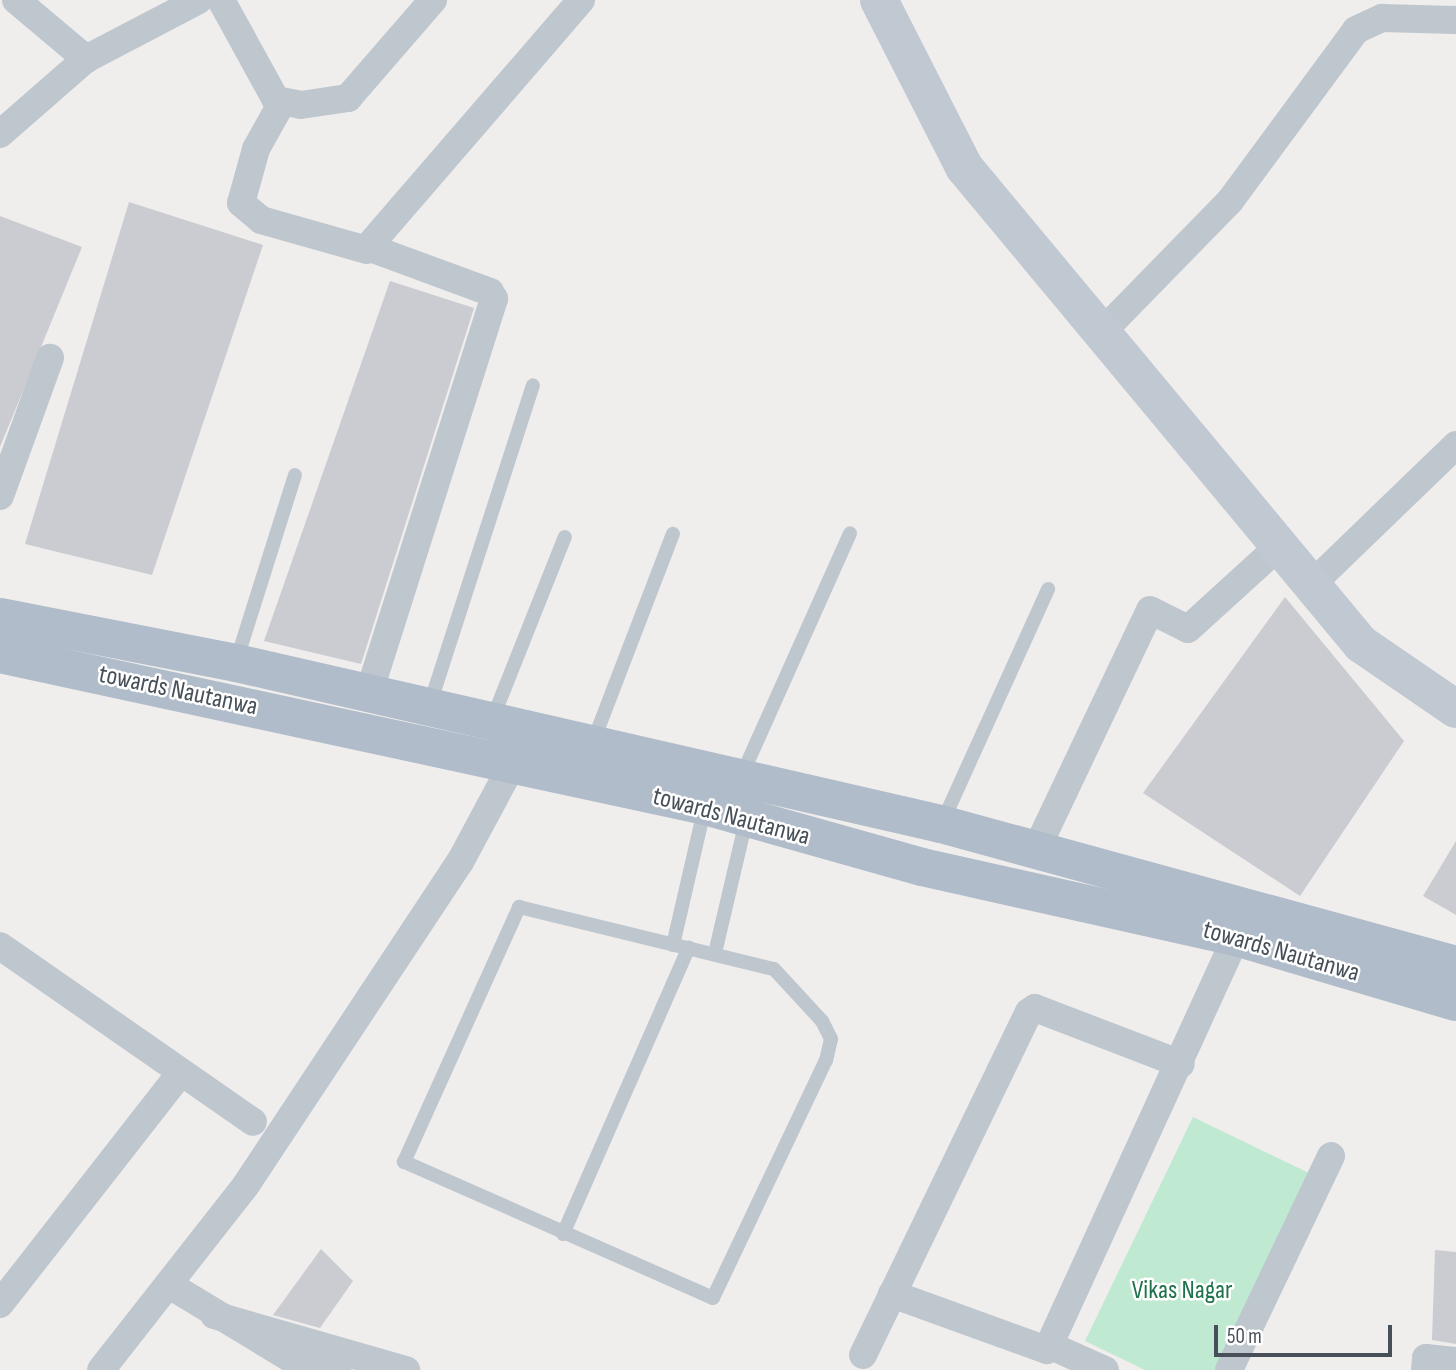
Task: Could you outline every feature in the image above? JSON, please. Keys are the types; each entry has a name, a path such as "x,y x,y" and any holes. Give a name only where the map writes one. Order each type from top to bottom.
{"main road":[{"path":"0,617 236,663 368,696 593,742 941,824 1037,848 1456,965"},
{"name":"towards Nautanwa","path":"0,653 705,806 746,821 1237,937 1456,1002"}],"street":[{"path":"16,0 86,59"},
{"path":"221,0 281,104"},
{"path":"281,104 348,98 433,0"},
{"path":"367,250 581,0"},
{"path":"879,0 964,167 1104,330 1278,547 1361,644 1456,709"},
{"path":"1453,0 1456,5"},
{"path":"0,134 86,59 188,2"},
{"path":"1104,330 1230,201 1356,30 1382,18 1456,20"},
{"path":"281,104 256,149 241,203 261,220 367,250 490,292 494,299 368,696"},
{"path":"0,496 50,358"},
{"path":"1310,586 1456,445"},
{"path":"1037,848 1150,610 1188,629 1278,547"},
{"path":"101,1370 171,1286 246,1185 460,862 512,765"},
{"path":"892,1294 1043,1350 1051,1346 1237,937"},
{"path":"2,952 253,1122"},
{"path":"863,1355 1032,1009 1181,1064"},
{"path":"0,1304 181,1072"},
{"path":"1229,1370 1331,1156"},
{"path":"171,1286 286,1364 338,1370"},
{"path":"214,1315 406,1370"},
{"path":"1051,1346 1105,1370"},
{"path":"1425,1370 1426,1358 1456,1361"}],"lane":[{"path":"428,708 533,385"},
{"path":"236,663 295,475"},
{"path":"741,778 850,533"},
{"path":"593,742 673,534"},
{"path":"492,720 565,537"},
{"path":"941,824 1048,589"},
{"path":"673,944 705,806"},
{"path":"715,953 746,821"},
{"path":"519,907 673,944 715,953 788,978 831,1039 717,1295 709,1299 407,1164 404,1154 519,907"},
{"path":"563,1234 689,947"}],"green space":[{"name":"Vikas Nagar","path":"1193,1117 1311,1174 1218,1370 1145,1370 1085,1341"}],"building":[{"path":"129,202 263,245 152,575 25,544"},
{"path":"0,216 82,247 0,447"},
{"path":"390,281 474,308 361,664 264,641"},
{"path":"1285,597 1404,741 1300,896 1143,793"},
{"path":"1456,841 1456,915 1423,896"},
{"path":"321,1249 353,1281 320,1328 273,1315"},
{"path":"1435,1250 1456,1252 1456,1344 1432,1340"}]}
